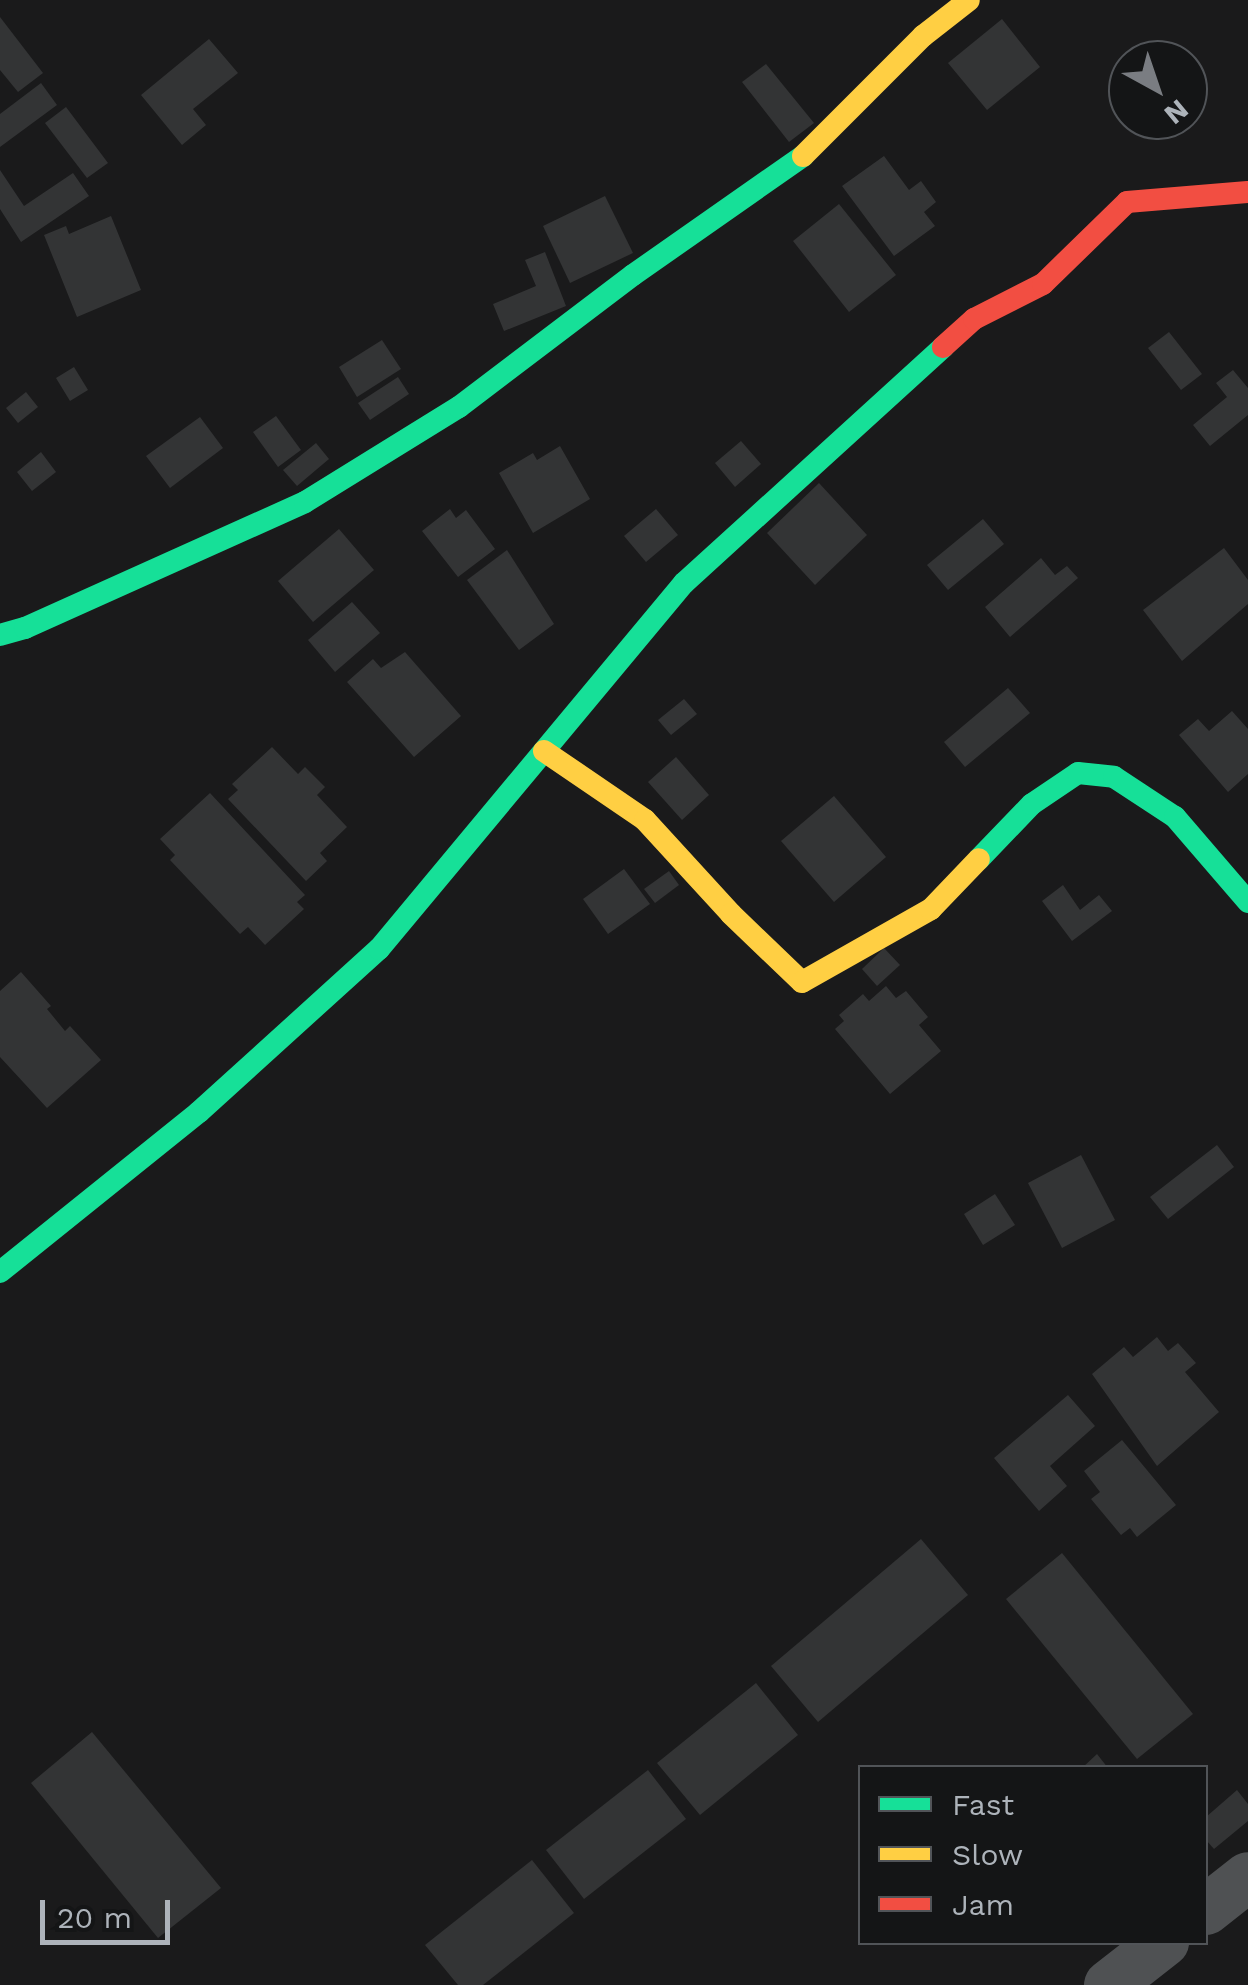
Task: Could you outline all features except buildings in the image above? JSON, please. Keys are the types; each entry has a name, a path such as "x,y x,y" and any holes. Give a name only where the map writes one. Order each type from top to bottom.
{"street":[{"path":"0,635 25,628 305,502 459,407 632,275 807,153 923,36 969,0"},
{"path":"0,1272 199,1112 379,949 684,583 974,319 1044,284 1127,202 1248,192"},
{"path":"544,751 645,820 731,914 802,982 931,909 1032,804 1078,773 1114,777 1175,818 1248,902"},
{"path":"1208,1908 1248,1877"},
{"path":"1110,1985 1160,1945"}],"traffic: fast":[{"path":"0,635 25,628 305,502 459,407 633,275 803,156"},
{"path":"0,1272 199,1112 379,949 684,583 943,347"},
{"path":"979,859 1032,804 1078,773 1114,777 1175,817 1248,902"}],"traffic: slow":[{"path":"803,156 923,36 969,0"},
{"path":"544,751 645,820 731,914 802,982 931,909 979,859"}],"traffic: jam":[{"path":"943,347 974,319 1043,284 1127,202 1248,192"}]}
